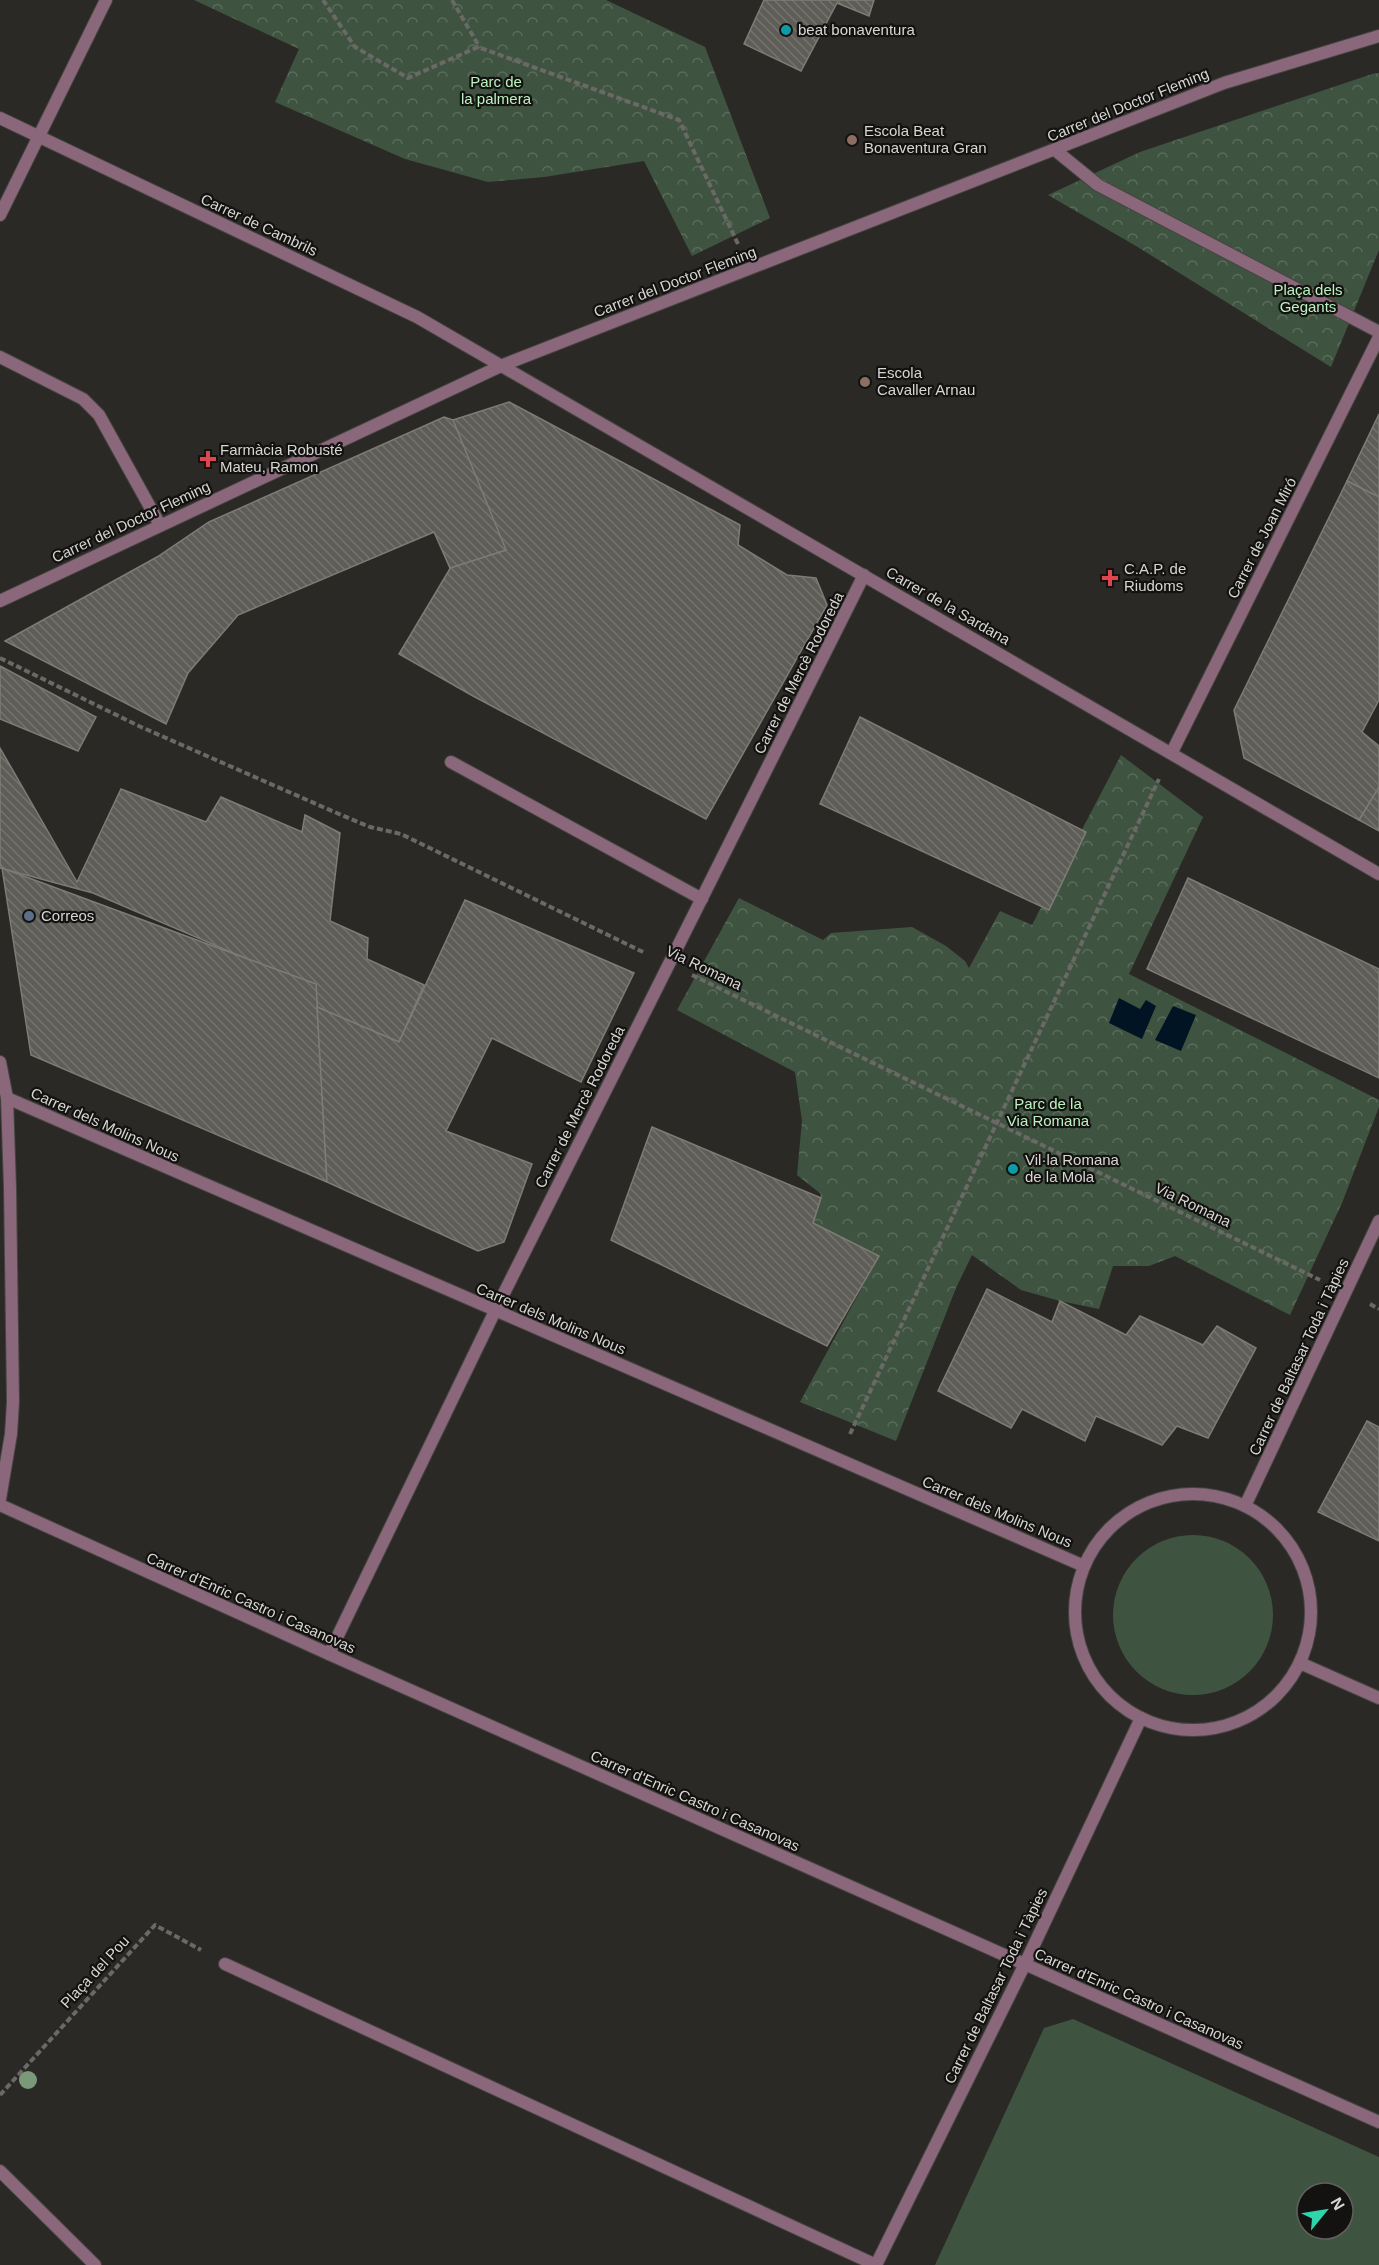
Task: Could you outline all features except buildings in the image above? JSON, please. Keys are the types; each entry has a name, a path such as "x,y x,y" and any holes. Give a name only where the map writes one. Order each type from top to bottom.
{"street":[{"path":"0,215 40,138 106,0"},
{"name":"Carrer del Doctor Fleming","path":"0,601 503,365 1224,83 1379,36"},
{"name":"Carrer de Cambrils","path":"0,118 417,317 503,365"},
{"path":"1055,150 1098,185 1379,332"},
{"name":"Carrer de Joan Miró","path":"1172,752 1379,337"},
{"path":"0,357 83,399 99,415 160,525"},
{"name":"Carrer de la Sardana","path":"503,365 1379,874"},
{"name":"Carrer de Mercè Rodoreda","path":"329,1654 495,1311 864,575"},
{"path":"451,762 702,899"},
{"path":"0,1062 7,1098 13,1402 11,1434 0,1499"},
{"name":"Carrer dels Molins Nous","path":"7,1098 1084,1566"},
{"name":"Carrer de Baltasar Toda i Tàpies","path":"1245,1506 1379,1221"},
{"path":"1192,1493 1219,1496 1245,1506 1268,1520 1286,1539 1300,1561 1306,1578 1312,1612 1308,1638 1300,1663 1275,1696 1259,1710 1232,1724 1202,1730 1170,1728 1141,1718 1116,1702 1096,1680 1082,1654 1076,1624 1076,1595 1084,1566 1097,1542 1116,1521 1148,1503 1165,1497 1192,1493"},
{"name":"Carrer d'Enric Castro i Casanovas","path":"0,1505 1379,2122"},
{"path":"1300,1663 1379,1698"},
{"name":"Carrer de Baltasar Toda i Tàpies","path":"876,2265 1025,1964 1141,1718"},
{"path":"225,1964 876,2265"},
{"path":"0,2170 95,2265"}],"path":[{"path":"324,0 355,47 408,78 478,47 679,120 750,268"},
{"path":"452,0 480,48"},
{"name":"Via Romana","path":"0,658 141,727 339,814 370,827 401,834 1379,1309"},
{"path":"838,1460 1172,752"},
{"name":"Plaça del Pou","path":"0,2095 154,1925 225,1964"}],"green space":[{"name":"Parc de la palmera","path":"194,0 606,0 705,47 770,218 692,256 644,161 544,177 488,182 405,159 275,102 299,49"},
{"name":"Plaça dels Gegants","path":"1379,73 1379,250 1331,367 1136,246 1048,195 1140,152"},
{"name":"Parc de la Via Romana","path":"1121,755 1203,817 1129,974 1379,1100 1379,1107 1342,1203 1290,1315 1175,1256 1149,1266 1113,1266 1099,1309 1021,1290 972,1255 956,1288 896,1441 800,1402 879,1256 813,1223 821,1194 797,1175 802,1121 795,1072 677,1010 739,898 823,940 831,933 912,927 946,946 965,961 969,968 1000,911 1032,925"},
{"path":"1193,1535 1224,1541 1249,1559 1267,1584 1273,1615 1267,1646 1249,1671 1224,1689 1193,1695 1162,1689 1137,1671 1119,1646 1113,1615 1119,1584 1137,1559 1162,1541"},
{"path":"1073,2019 1379,2157 1379,2265 935,2265 1044,2028"}],"water":[{"path":"1119,998 1140,1009 1146,1000 1156,1006 1142,1039 1109,1023"},
{"path":"1173,1006 1196,1015 1181,1051 1155,1040"}],"place":[{"name":"beat bonaventura","path":"786,30"},
{"name":"Escola Beat Bonaventura Gran","path":"852,140"},
{"name":"Escola Cavaller Arnau","path":"865,382"},
{"name":"Farmàcia Robusté Mateu, Ramon","path":"208,459"},
{"name":"C.A.P. de Riudoms","path":"1110,578"},
{"name":"Correos","path":"29,916"},
{"name":"Vil·la Romana de la Mola","path":"1013,1169"}]}
